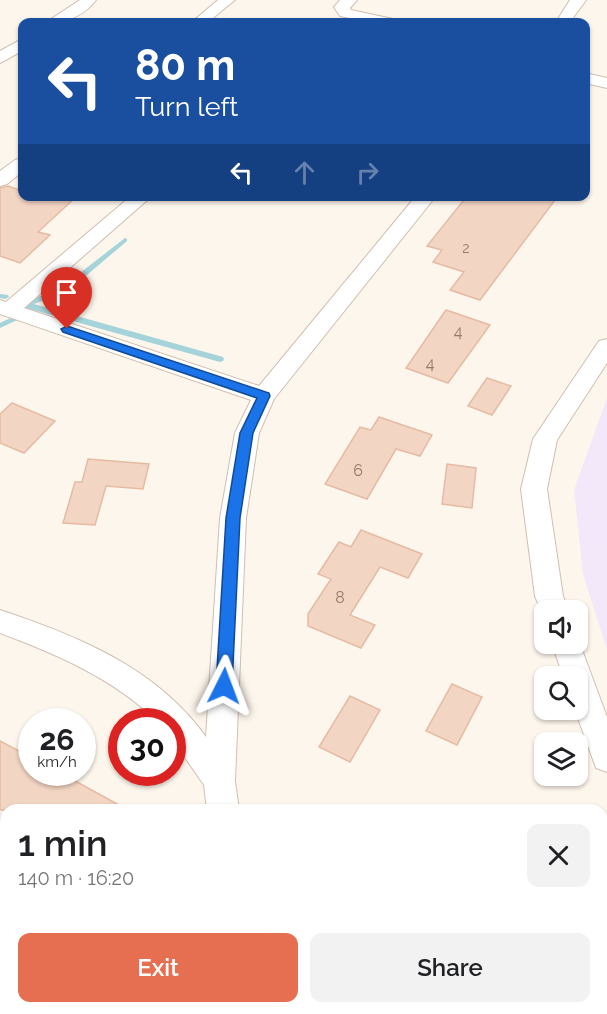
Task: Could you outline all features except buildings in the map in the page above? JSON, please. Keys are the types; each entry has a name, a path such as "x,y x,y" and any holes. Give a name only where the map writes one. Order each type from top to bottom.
{"street":[{"path":"62,18 88,0"},
{"path":"204,18 227,0"},
{"path":"349,0 342,8 345,13 369,18"},
{"path":"566,18 578,0"},
{"path":"0,58 18,47"},
{"path":"590,79 607,83"},
{"path":"0,180 18,167"},
{"path":"4,309 137,201"},
{"path":"221,796 233,518 247,433 264,396 423,201"},
{"path":"4,309 264,396"},
{"path":"550,600 534,489 545,439 606,349"},
{"path":"0,621 60,644 125,676 171,715 221,796"},
{"path":"570,654 607,758"}],"shaded area":[{"path":"607,398 607,650 583,574 574,490"}],"waterway":[{"path":"26,304 65,289 125,240"},
{"path":"0,296 5,297"},
{"path":"21,303 26,304"},
{"path":"26,304 220,359"},
{"path":"0,326 24,315"}],"route":[{"path":"67,329 264,396 247,433 233,518 224,686"}]}
